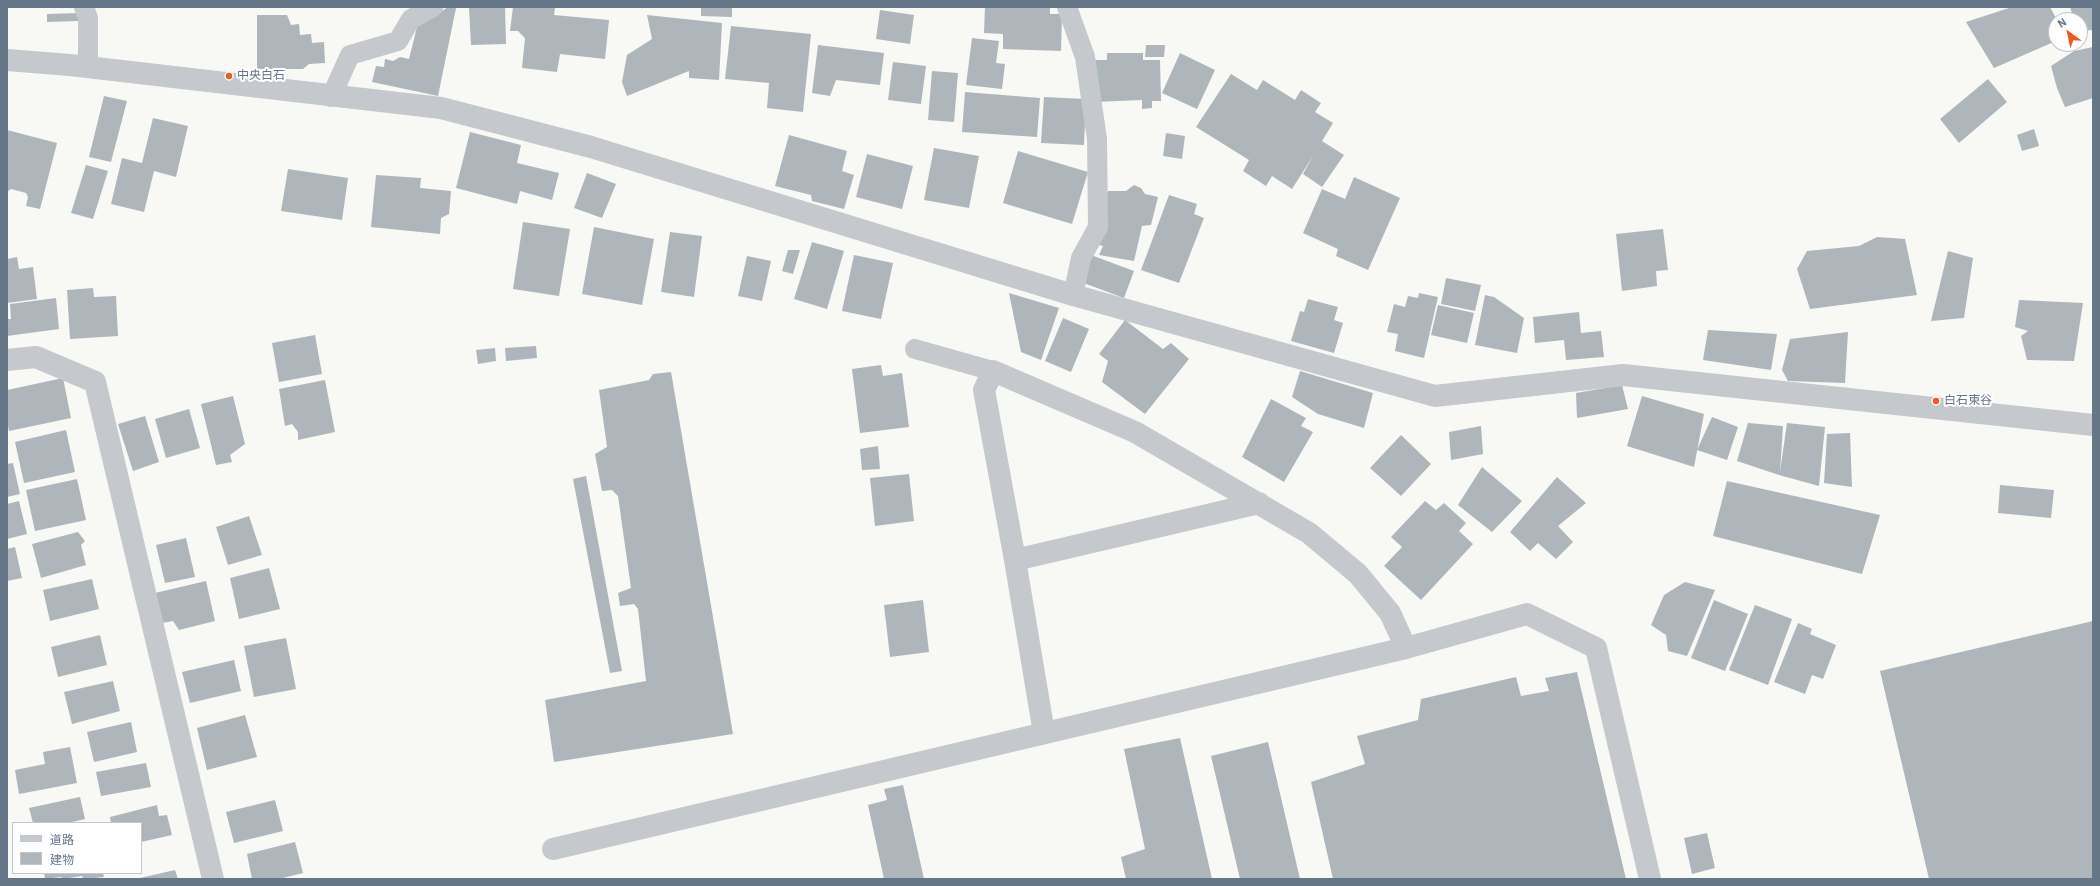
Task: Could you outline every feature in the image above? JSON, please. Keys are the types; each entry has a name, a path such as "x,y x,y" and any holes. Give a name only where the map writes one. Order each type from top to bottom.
{"street":[{"path":"7,60 88,68 331,97 442,108 591,146 1073,295 1434,396 1623,375 2093,425"},
{"path":"7,360 36,357 95,382 213,879"},
{"path":"1044,733 1015,560 984,390 993,371 1135,432 1309,533 1358,574 1390,613 1406,648"},
{"path":"1015,560 1259,503"},
{"path":"553,849 1406,648 1527,614 1596,648 1650,879"}],"lane":[{"path":"84,7 88,18 88,68"},
{"path":"331,97 350,55 398,41 411,19 433,7"},
{"path":"1067,7 1085,57 1097,139 1098,227 1081,258 1073,295"},
{"path":"915,349 993,371"}],"building":[{"path":"448,7 456,8 438,96 372,82 376,66 384,67 385,59 393,61 400,57 409,59 417,27"},
{"path":"469,7 505,7 506,44 471,45"},
{"path":"513,7 555,8 554,15 609,20 605,59 560,54 557,72 522,68 525,38 518,31 510,31"},
{"path":"701,7 732,7 732,17 701,16"},
{"path":"985,7 1050,7 1050,14 1062,14 1061,51 1003,49 1003,34 984,33"},
{"path":"2012,7 2050,7 2053,12 2048,12 2048,44 1994,68 1966,22"},
{"path":"2070,7 2093,7 2093,30 2088,30 2088,12 2072,12"},
{"path":"880,10 914,15 910,44 876,39"},
{"path":"79,13 79,21 47,22 47,14"},
{"path":"257,15 287,15 291,25 299,24 300,35 311,34 312,43 324,42 325,63 309,64 303,69 257,69"},
{"path":"647,15 722,23 719,80 689,78 689,71 627,96 622,82 627,55 652,39"},
{"path":"731,26 811,34 803,112 767,108 769,83 725,79"},
{"path":"972,38 999,41 996,63 1005,64 1002,89 966,85"},
{"path":"818,45 884,53 880,85 836,80 830,96 812,93"},
{"path":"1146,45 1165,45 1164,57 1145,57"},
{"path":"2093,47 2093,98 2065,107 2057,88 2051,66 2072,52 2088,52 2088,48"},
{"path":"1107,53 1143,53 1143,60 1160,60 1161,101 1152,101 1152,108 1142,109 1142,100 1094,102 1093,60 1107,60"},
{"path":"1180,53 1215,70 1197,109 1162,93"},
{"path":"893,62 926,66 921,104 888,100"},
{"path":"932,71 958,73 954,122 928,120"},
{"path":"1231,74 1257,90 1263,80 1295,100 1301,90 1321,103 1315,112 1333,123 1322,141 1344,155 1322,187 1303,174 1313,156 1292,189 1272,176 1266,186 1243,171 1249,160 1196,127"},
{"path":"1988,79 2007,102 1959,143 1940,119"},
{"path":"965,92 1040,98 1037,137 962,132"},
{"path":"104,96 127,101 111,162 89,157"},
{"path":"1044,97 1086,99 1084,145 1041,143"},
{"path":"153,118 188,126 176,177 154,171 144,212 111,204 122,158 142,163"},
{"path":"2034,129 2039,146 2022,151 2017,135"},
{"path":"7,130 57,143 40,209 26,206 28,197 26,193 11,189 7,192"},
{"path":"470,132 521,145 517,163 559,173 552,200 520,191 517,204 456,188"},
{"path":"1166,133 1185,136 1182,159 1163,156"},
{"path":"789,135 847,151 842,171 854,175 844,209 812,201 811,195 775,186"},
{"path":"934,148 979,156 969,208 924,200"},
{"path":"1018,151 1088,172 1072,224 1003,203"},
{"path":"867,154 913,166 902,209 856,197"},
{"path":"86,165 108,171 93,219 71,213"},
{"path":"288,169 348,178 342,220 281,211"},
{"path":"587,173 616,184 602,218 574,208"},
{"path":"376,175 421,178 420,188 451,191 449,214 441,218 440,234 371,227"},
{"path":"1354,177 1400,198 1368,270 1336,256 1338,249 1303,233 1322,189 1345,199"},
{"path":"1134,185 1141,188 1145,194 1158,197 1151,225 1142,226 1134,261 1099,255 1103,246 1095,244 1108,191 1126,191"},
{"path":"1169,195 1197,204 1194,214 1204,218 1179,283 1141,270"},
{"path":"523,222 570,229 559,296 513,289"},
{"path":"594,227 654,239 642,305 582,294"},
{"path":"1663,229 1668,270 1656,271 1657,286 1622,291 1616,234"},
{"path":"670,232 702,236 694,297 661,292"},
{"path":"1877,237 1905,239 1917,295 1810,309 1797,269 1807,251 1859,246"},
{"path":"812,242 844,251 827,309 794,299"},
{"path":"788,250 800,250 793,274 782,271"},
{"path":"1948,251 1973,258 1964,318 1931,321"},
{"path":"854,255 893,263 881,319 842,311"},
{"path":"1091,255 1134,271 1124,298 1081,282"},
{"path":"747,256 771,261 762,301 738,296"},
{"path":"17,257 19,269 33,267 37,299 7,303 7,259"},
{"path":"1446,278 1481,285 1475,311 1441,304"},
{"path":"93,288 94,297 116,296 118,336 70,339 67,290"},
{"path":"1009,293 1059,308 1041,360 1021,352"},
{"path":"1419,293 1438,297 1424,358 1395,351 1398,334 1387,332 1394,304 1405,307 1408,296 1418,298"},
{"path":"1485,295 1494,297 1524,318 1517,353 1475,345"},
{"path":"56,298 59,329 7,336 7,319 11,319 10,304"},
{"path":"1308,299 1338,307 1334,320 1343,323 1334,353 1291,341 1300,311 1304,312"},
{"path":"2019,300 2083,303 2074,361 2027,360 2021,336 2028,331 2015,327"},
{"path":"1438,305 1474,313 1467,343 1431,335"},
{"path":"1579,312 1581,333 1601,331 1604,357 1566,360 1564,340 1535,343 1533,317"},
{"path":"1063,318 1089,329 1071,372 1045,361"},
{"path":"1125,320 1163,349 1171,343 1189,359 1145,414 1102,382 1108,361 1099,354"},
{"path":"1708,330 1777,334 1771,370 1703,360"},
{"path":"1848,332 1845,383 1788,381 1782,370 1790,339"},
{"path":"315,335 322,374 279,382 272,343"},
{"path":"536,346 537,358 506,361 505,348"},
{"path":"495,348 496,361 478,364 476,350"},
{"path":"881,365 883,376 902,373 909,427 860,433 852,369"},
{"path":"1300,371 1373,393 1364,428 1318,414 1292,397"},
{"path":"671,372 733,734 554,762 545,700 646,681 638,609 634,604 620,606 618,593 631,588 618,496 612,490 602,491 595,454 607,447 599,390 649,380 653,374"},
{"path":"63,378 71,418 9,431 7,420 7,390"},
{"path":"325,380 335,432 298,440 298,432 292,424 285,426 279,389"},
{"path":"1622,385 1628,409 1577,418 1576,393"},
{"path":"233,396 245,444 230,455 232,462 216,465 201,404"},
{"path":"1642,396 1704,414 1694,467 1627,446"},
{"path":"1271,399 1306,418 1301,426 1313,432 1284,482 1242,457"},
{"path":"189,409 200,448 166,458 155,419"},
{"path":"145,416 159,462 133,471 118,424"},
{"path":"1712,417 1738,427 1727,460 1697,450"},
{"path":"1748,423 1783,426 1780,472 1787,423 1825,427 1819,486 1737,461"},
{"path":"1481,426 1483,454 1451,460 1449,432"},
{"path":"66,430 75,472 24,483 15,442"},
{"path":"1850,433 1852,487 1824,483 1827,434"},
{"path":"1401,435 1431,464 1401,496 1370,468"},
{"path":"878,446 880,469 862,470 860,449"},
{"path":"13,463 20,494 7,497 7,464"},
{"path":"1482,467 1522,501 1492,532 1458,505"},
{"path":"909,474 914,521 875,526 870,478"},
{"path":"586,476 622,671 610,673 573,479"},
{"path":"1557,477 1586,503 1558,526 1573,542 1556,559 1538,543 1530,551 1510,532"},
{"path":"77,479 86,520 35,531 26,490"},
{"path":"1727,481 1880,515 1862,574 1713,536"},
{"path":"2000,485 2054,490 2051,518 1998,513"},
{"path":"19,501 27,534 7,539 7,504"},
{"path":"1425,501 1436,510 1444,503 1466,523 1459,531 1473,544 1421,600 1384,566 1402,547 1391,537"},
{"path":"249,516 262,555 228,565 216,527"},
{"path":"78,532 85,541 81,545 86,565 41,578 32,544"},
{"path":"186,538 195,577 165,583 156,545"},
{"path":"15,547 22,578 7,581 7,549"},
{"path":"269,568 280,609 239,619 230,578"},
{"path":"92,579 99,609 50,621 43,590"},
{"path":"206,581 215,621 179,630 173,621 162,623 155,593"},
{"path":"1685,582 1715,590 1687,656 1668,651 1666,635 1651,625 1664,595"},
{"path":"923,600 929,652 890,657 884,605"},
{"path":"1714,600 1748,614 1725,671 1691,658"},
{"path":"1755,605 1792,619 1768,685 1729,670"},
{"path":"2093,621 2093,879 1929,879 1880,671"},
{"path":"1798,623 1812,629 1810,634 1836,645 1823,679 1812,675 1805,694 1774,682"},
{"path":"100,635 107,665 58,677 51,647"},
{"path":"286,638 296,689 254,697 244,646"},
{"path":"234,660 241,691 190,703 182,672"},
{"path":"1577,672 1626,879 1333,879 1311,782 1365,764 1357,736 1418,720 1421,699 1516,677 1521,696 1549,691 1545,678"},
{"path":"113,681 120,711 72,724 64,692"},
{"path":"245,715 257,757 207,770 197,728"},
{"path":"131,722 137,752 94,762 87,732"},
{"path":"1180,738 1212,879 1126,879 1121,857 1145,849 1124,749"},
{"path":"1268,742 1300,879 1240,879 1211,756"},
{"path":"70,747 77,783 19,794 15,770 45,764 43,752"},
{"path":"146,763 151,787 101,796 96,772"},
{"path":"903,785 924,879 884,879 868,805 887,800 884,789"},
{"path":"80,797 85,819 72,822 33,822 29,808"},
{"path":"275,800 283,831 234,843 226,812"},
{"path":"157,805 159,816 167,815 172,835 142,842 142,822 111,822 110,817"},
{"path":"1707,833 1715,868 1692,874 1684,838"},
{"path":"295,842 303,873 279,879 252,879 247,854"},
{"path":"175,870 178,879 140,879 140,878"},
{"path":"44,874 103,874 104,877 83,879 82,876 63,879 61,877 45,879"}],"place":[{"name":"中央白石","path":"229,76"},
{"name":"白石東谷","path":"1936,401"}]}
